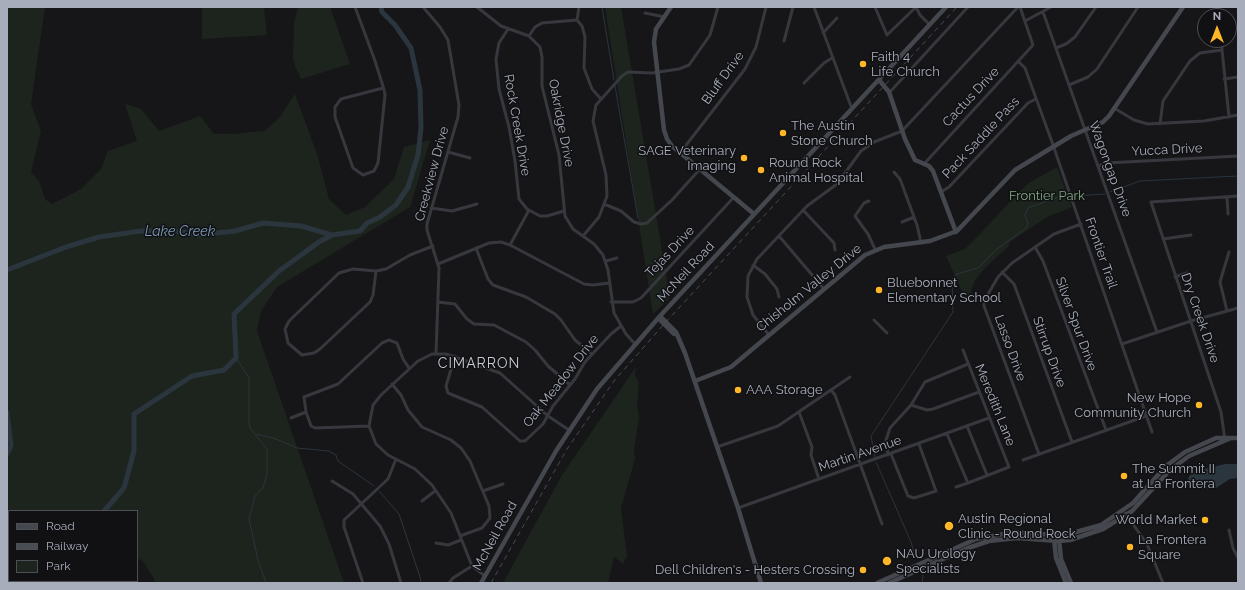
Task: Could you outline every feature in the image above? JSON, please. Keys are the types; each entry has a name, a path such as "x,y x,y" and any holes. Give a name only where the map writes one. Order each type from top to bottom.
{"street":[{"path":"355,7 384,88 385,99 378,163 374,171 363,175 353,168 335,117 335,107 341,99 384,88"},
{"name":"Creekview Drive","path":"423,7 443,31 449,44 459,109 427,227 438,264 436,354"},
{"path":"477,7 498,24 530,36 535,27 542,23 577,20"},
{"path":"579,7 577,20 582,26 585,37 584,68 592,89 601,99"},
{"path":"671,7 656,30 654,38 657,72 666,134 672,146 754,214"},
{"path":"583,236 599,217 607,192 606,175 593,121 595,109 601,99 626,73 631,71 657,72 681,68 692,62 710,35 718,7"},
{"name":"Bluff Drive","path":"680,153 746,69 756,47 766,7"},
{"path":"784,41 792,7"},
{"path":"814,7 852,109"},
{"path":"875,7 887,35 916,7 920,15 930,25"},
{"name":"McNeil Road","path":"481,583 569,430 597,389 659,317 946,7"},
{"path":"887,89 897,85 968,7"},
{"path":"769,335 755,319 748,302 747,281 753,265 803,210 837,184 864,148 874,142 902,131 1019,7 1025,21 1051,7"},
{"path":"1056,48 1066,44 1075,37 1096,7"},
{"path":"1069,85 1088,77 1097,69 1138,7"},
{"name":"Chisholm Valley Drive","path":"695,381 731,367 862,258 876,249 921,243 956,232 1012,173 1071,136 1103,122 1183,7"},
{"name":"Wagongap Drive","path":"1043,12 1157,332"},
{"path":"645,13 665,17"},
{"path":"823,33 837,18"},
{"name":"Cactus Drive","path":"924,164 1033,45 1025,21"},
{"name":"Rock Creek Drive","path":"508,29 497,47 499,89 509,127 515,161 518,195 523,205 529,210"},
{"name":"Oakridge Drive","path":"530,36 536,42 542,54 542,86 559,154 564,212 569,223 598,248 606,261 614,313 627,336 635,344"},
{"path":"1160,124 1163,101 1190,61 1200,53 1222,50 1229,117"},
{"path":"804,83 824,63 832,58"},
{"name":"Frontier Trail","path":"1018,61 1025,68 1081,224 1152,432"},
{"path":"1224,80 1238,77"},
{"path":"879,80 887,89 902,131 915,160 932,170 956,232"},
{"path":"887,89 893,104"},
{"name":"Pack Saddle Pass","path":"941,192 950,187 1028,103 1036,99"},
{"path":"1114,108 1140,123 1160,124 1204,121 1238,115"},
{"path":"448,152 470,158"},
{"name":"Yucca Drive","path":"1098,166 1107,163 1238,156"},
{"path":"604,204 621,212 634,222 641,224 648,223 672,200 700,169"},
{"path":"894,172 900,178 914,217 921,243"},
{"path":"1228,214 1227,197 1238,196"},
{"name":"Tejas Drive","path":"612,302 633,302 641,298 734,197"},
{"name":"Dry Creek Drive","path":"1225,440 1222,413 1151,202 1227,197"},
{"path":"869,200 864,203 855,216 868,234 876,249"},
{"path":"431,208 452,211 477,204"},
{"path":"510,245 529,210 544,216 564,212"},
{"path":"803,210 834,243 835,250"},
{"path":"902,222 914,217"},
{"name":"Lasso Drive","path":"1039,454 984,305 985,298 1002,272 1054,234 1081,224"},
{"path":"1163,239 1191,235"},
{"path":"779,236 824,289"},
{"path":"438,264 446,263 476,248 496,242 510,245 579,282 593,285 609,283"},
{"path":"376,271 373,296 370,302 320,349 314,353 302,356 288,343 285,329 289,320 339,273 353,268 376,271 392,266 410,255 433,246"},
{"name":"Silver Spur Drive","path":"1035,247 1043,261 1106,430"},
{"path":"476,248 488,279 493,285 526,297 555,314 575,340 592,354"},
{"path":"1227,311 1220,282 1229,252"},
{"path":"606,261 617,258"},
{"path":"753,265 764,274 777,289 779,297"},
{"name":"Stirrup Drive","path":"1002,272 1014,284 1072,442"},
{"path":"1175,277 1187,273"},
{"path":"438,302 455,304 471,323 494,325 526,342 536,350 548,366 570,385"},
{"path":"1122,344 1191,321 1238,308"},
{"path":"659,317 680,341 738,508 761,583"},
{"path":"874,320 887,333"},
{"name":"Oak Meadow Drive","path":"455,356 446,386 448,393 482,407 520,441 528,440 548,416 553,406 592,354 610,334 621,326"},
{"path":"369,426 317,429 311,426 306,412 304,397 338,384 385,341 395,341 409,368"},
{"name":"Meredith Lane","path":"963,350 989,418 993,422 1009,467 987,475"},
{"path":"485,576 472,566 451,513 435,491 416,469 379,448 374,440 369,426 373,405 381,394 422,358 436,354 455,356 500,373 548,416 569,430"},
{"path":"919,444 936,491 914,498 908,496 890,454 886,440 890,428 911,405 925,382 968,364"},
{"path":"717,447 774,428 850,377"},
{"path":"392,384 398,391 408,410 422,427 451,440 461,448 470,461 490,511 489,522 482,528 448,544 436,543"},
{"path":"831,390 835,395 882,524"},
{"path":"911,405 926,410 933,409 979,392"},
{"path":"291,418 306,412"},
{"path":"799,412 812,447 811,455 819,479"},
{"path":"1023,460 1146,416"},
{"name":"Martin Avenue","path":"738,508 989,418"},
{"path":"956,487 987,475 967,426"},
{"path":"947,434 968,483"},
{"path":"878,583 976,539 1014,532 1056,535 1090,529 1140,505 1170,470 1189,456 1225,440 1238,438"},
{"path":"363,583 344,525 344,520 388,479 396,459"},
{"path":"332,482 350,492 361,503 384,534 401,583"},
{"path":"483,492 503,484"},
{"path":"422,501 435,491"},
{"path":"889,583 968,548 989,541 1017,538 1057,541 1092,534 1111,525 1126,513"},
{"path":"1126,513 1147,544 1163,583"},
{"path":"1230,530 1233,548 1238,558"},
{"path":"1056,535 1061,559 1071,583"},
{"path":"1057,541 1056,558 1066,583"},
{"path":"449,583 453,578 472,566"}],"green space":[{"path":"7,7 45,7 31,104 41,131 31,172 39,181 45,199 52,204 81,189 101,169 108,151 137,141 125,104 141,109 159,131 200,116 214,134 231,134 265,131 280,117 295,94 318,157 329,199 346,215 365,207 394,179 404,147 430,140 410,207 277,287 261,311 257,331 344,583 155,583 143,561 138,558 138,510 8,510 8,530"},
{"path":"202,7 264,7 267,35 202,39"},
{"path":"298,7 330,7 350,64 301,79 293,58 294,23"},
{"path":"605,7 621,7 670,298 653,314"},
{"name":"Frontier Park","path":"1057,167 1072,207 1047,217 1010,242 1008,247 988,265 975,280 967,302 946,256 965,249 1029,183"},
{"path":"636,367 635,375 639,383 637,403 639,418 634,449 635,459 621,508 627,556 623,564 614,557 608,583 503,583 562,475"}],"shaded area":[{"path":"1225,464 1238,464 1238,478 1230,479 1216,488 1201,489 1188,486 1186,483 1190,475 1204,469"}],"waterway":[{"name":"Lake Creek","path":"7,270 66,247 99,237 141,231 175,231 198,235 235,231 263,223 301,226 332,235 360,231 367,223 380,217 396,205 408,187 418,155 421,128 420,90 411,48 395,25 382,12 381,7"},
{"path":"602,7 614,80"},
{"path":"615,86 638,218"},
{"path":"1110,192 1140,181 1238,176"},
{"path":"1074,196 1105,194"},
{"path":"875,457 871,436 953,312 952,279 957,274 978,268 997,249 1026,228 1028,224 1025,215 1028,208 1065,195"},
{"path":"105,510 124,488 134,451 134,414 192,376 224,370 236,358 234,314 279,271 319,242 332,235"},
{"path":"236,358 249,378 250,428 267,449 267,474 263,488 255,496 249,519 258,560 266,583"},
{"name":"Lake Creek","path":"7,412 11,446 7,454"},
{"path":"257,434 276,439 297,448 329,451 336,455 338,461 374,486"},
{"path":"876,462 911,542 915,557"},
{"path":"379,491 399,514 421,583"},
{"path":"922,583 923,575"}],"railway":[{"path":"491,583 567,449 614,381 664,324 957,7"}],"place":[{"name":"Faith 4 Life Church","path":"863,64"},
{"name":"The Austin Stone Church","path":"783,133"},
{"name":"SAGE Veterinary Imaging","path":"744,158"},
{"name":"Round Rock Animal Hospital","path":"761,170"},
{"name":"Bluebonnet Elementary School","path":"879,290"},
{"name":"AAA Storage","path":"738,390"},
{"name":"New Hope Community Church","path":"1199,405"},
{"name":"The Summit II at La Frontera","path":"1124,476"},
{"name":"World Market","path":"1205,520"},
{"name":"Austin Regional Clinic - Round Rock","path":"949,526"},
{"name":"La Frontera Square","path":"1130,547"},
{"name":"NAU Urology Specialists","path":"887,561"},
{"name":"Dell Children's - Hesters Crossing","path":"863,570"}],"district":[{"name":"CIMARRON","path":"479,364"}]}
